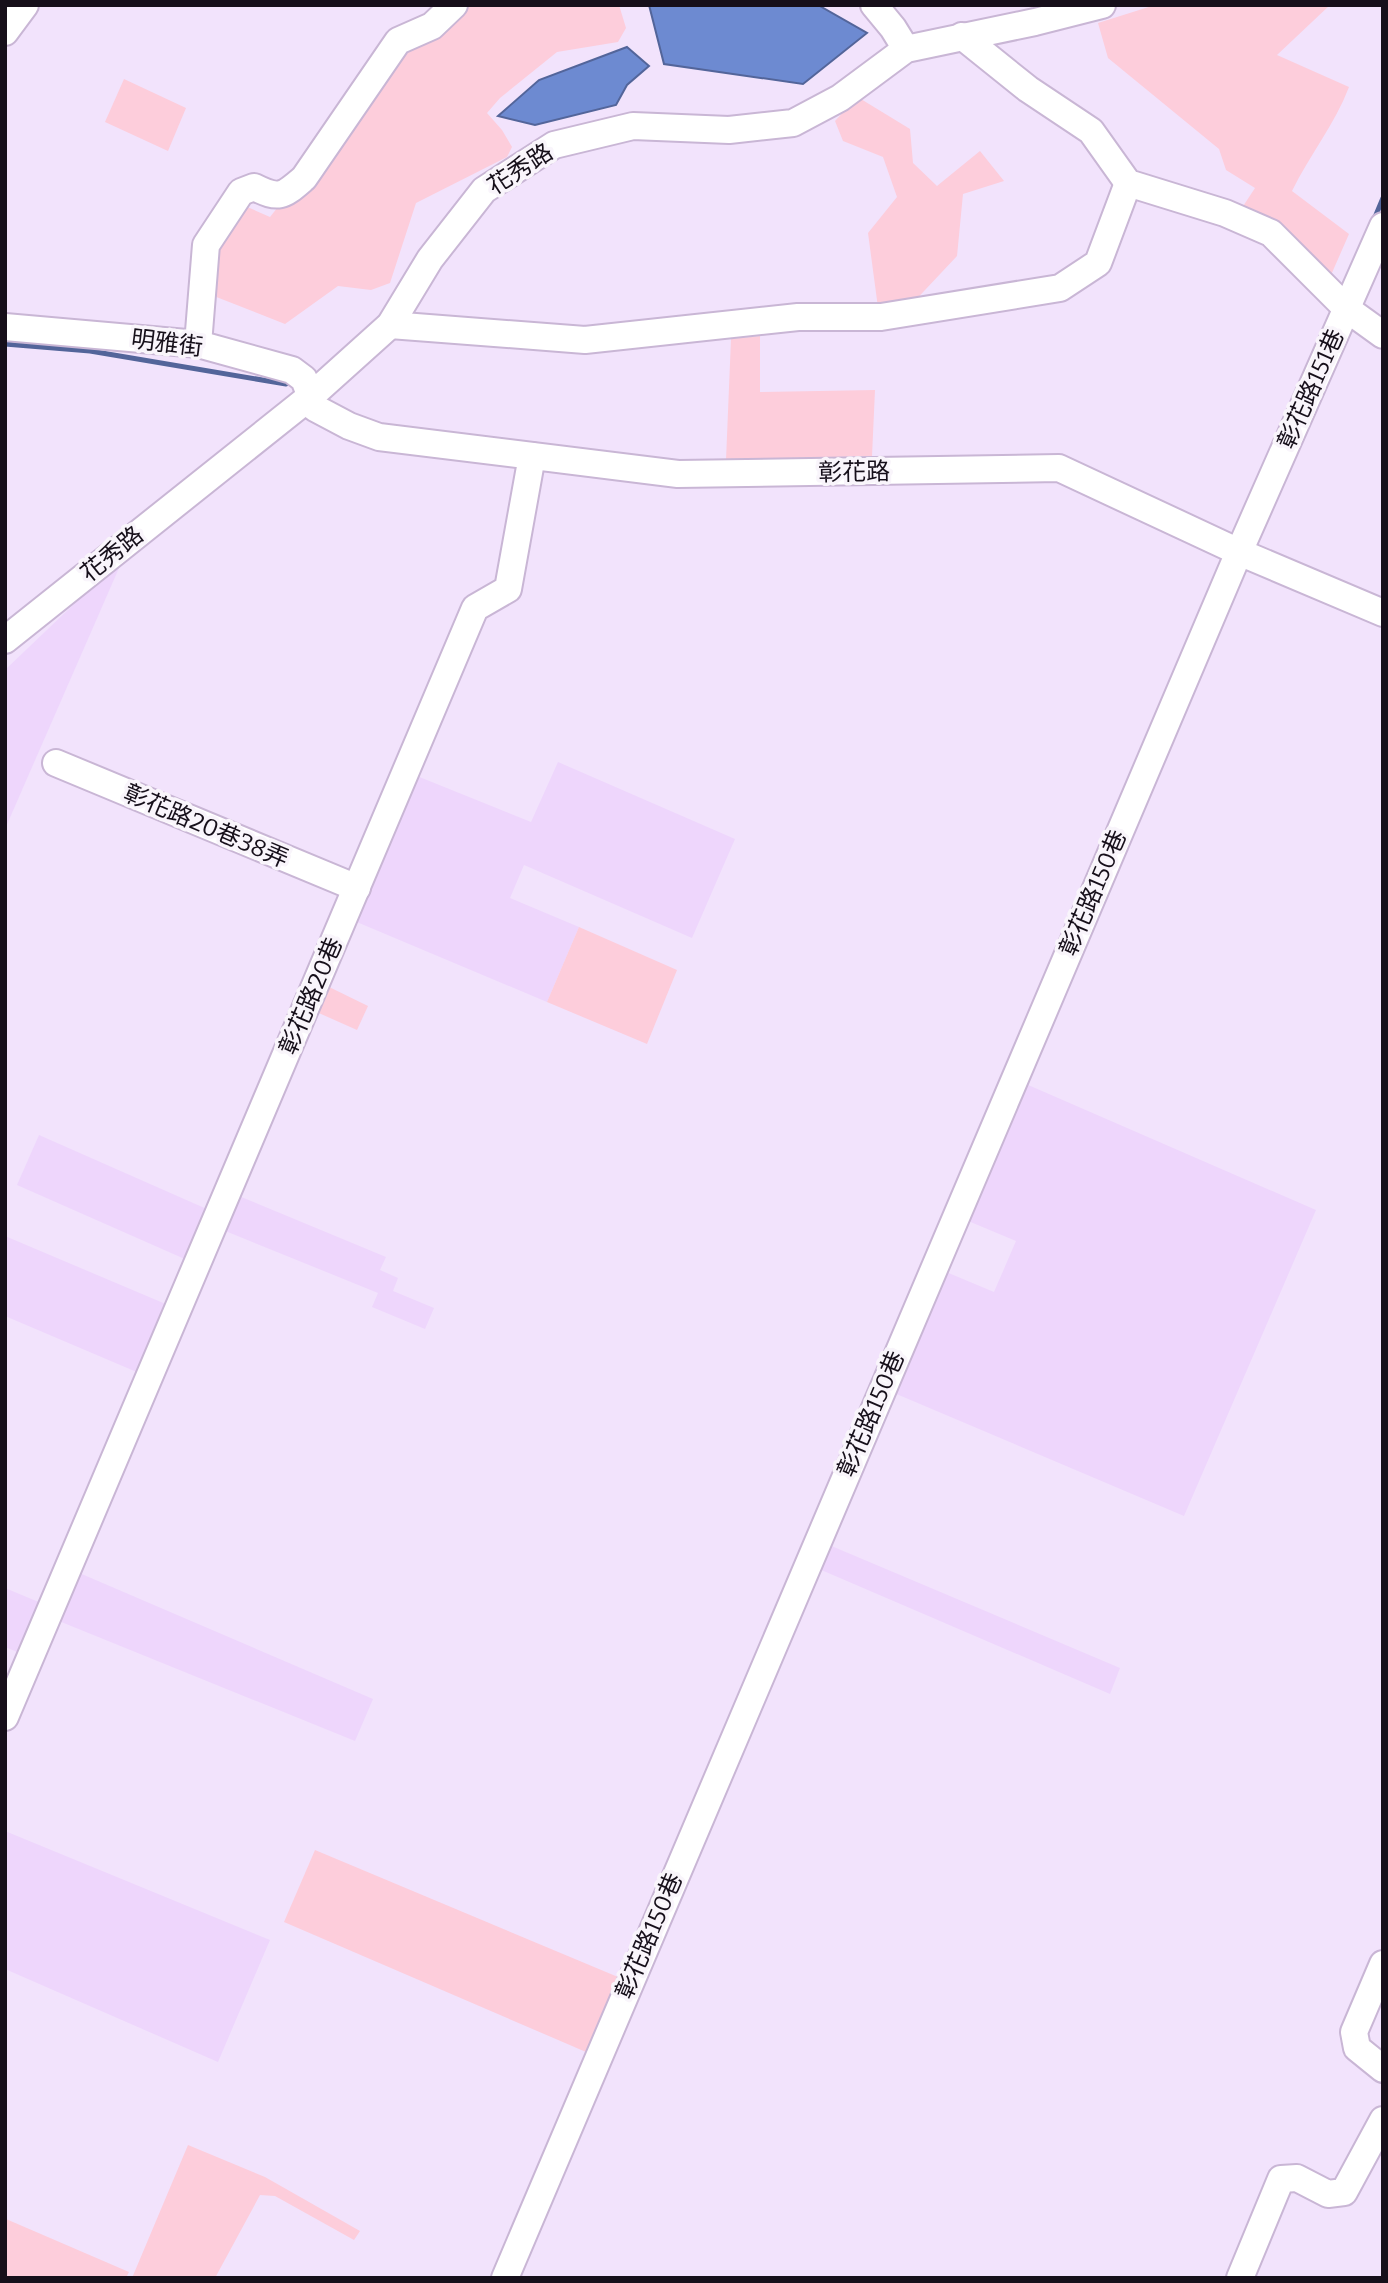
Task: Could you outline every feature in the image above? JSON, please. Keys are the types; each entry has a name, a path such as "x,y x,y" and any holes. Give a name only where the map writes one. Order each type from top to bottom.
{"street":[{"path":"5,32 25,5"},
{"path":"198,344 206,245 241,192 254,187 273,197 286,194 304,178 398,41 432,26 454,5"},
{"path":"874,5 906,49"},
{"name":"花秀路","path":"5,640 311,396 390,326 430,259 484,190 555,145 633,126 729,130 793,123 840,98 906,49 1102,5"},
{"path":"962,36 1028,89 1091,131 1128,183 1225,213 1271,233 1347,309 1383,335"},
{"path":"390,326 584,340 798,317 881,317 1060,288 1098,263 1128,183"},
{"name":"彰花路151巷","path":"1239,552 1383,226"},
{"name":"明雅街","path":"5,327 198,344 292,370 304,379 311,396"},
{"name":"彰花路","path":"311,396 315,408 349,426 379,437 678,474 1059,468 1239,552 1383,613"},
{"name":"彰花路20巷","path":"5,1717 475,608 508,589 532,456"},
{"name":"彰花路150巷","path":"505,2278 1239,552"},
{"name":"彰花路20巷38弄","path":"56,763 357,888"},
{"path":"1383,1964 1354,2032 1357,2048 1383,2069"},
{"path":"1240,2278 1282,2179 1297,2178 1328,2194 1344,2192 1383,2120"}],"shaded area":[{"path":"467,5 619,5 626,28 618,42 557,52 500,98 487,113 512,147 507,157 416,203 390,283 371,290 338,286 285,324 201,291 236,202 270,217 385,72 415,41"},
{"path":"1155,5 1330,5 1277,55 1349,87 1337,114 1292,191 1349,234 1324,291 1234,220 1255,188 1226,170 1219,149 1108,58 1098,23"},
{"path":"124,79 186,108 168,151 105,122"},
{"path":"851,93 910,129 913,163 937,186 980,151 1004,181 963,194 957,256 893,324 881,330 868,233 897,197 883,157 843,141 835,121 847,108"},
{"path":"760,336 760,392 875,390 872,456 726,460 731,339"},
{"path":"114,566 119,568 5,829 5,670"},
{"path":"558,762 735,839 692,938 524,865 510,898 579,927 547,1002 352,920 412,774 531,822"},
{"path":"579,927 677,970 647,1044 547,1002"},
{"path":"323,984 368,1006 357,1030 312,1010"},
{"path":"1019,1081 1316,1210 1184,1516 887,1390 939,1269 994,1292 1016,1241 961,1218"},
{"path":"39,1135 209,1210 187,1260 17,1185"},
{"path":"234,1194 386,1257 380,1270 398,1278 393,1291 434,1308 425,1329 372,1307 378,1293 218,1228"},
{"path":"5,1236 168,1305 139,1373 5,1316"},
{"path":"822,1542 1120,1668 1110,1694 812,1566"},
{"path":"70,1569 373,1699 355,1741 49,1617"},
{"path":"5,1588 41,1603 20,1653 5,1647"},
{"path":"5,1831 270,1940 218,2062 5,1969"},
{"path":"315,1850 618,1977 586,2052 284,1922"},
{"path":"188,2145 265,2177 360,2231 354,2240 275,2196 260,2195 215,2278 132,2278"},
{"path":"6,2219 129,2272 126,2278 5,2278"}],"water":[{"path":"649,5 818,5 867,33 803,84 664,64"},
{"path":"627,47 649,66 627,85 616,105 535,125 498,116 539,80"}],"waterway":[{"path":"1373,222 1383,198"},
{"path":"5,344 90,351 286,384"}]}
